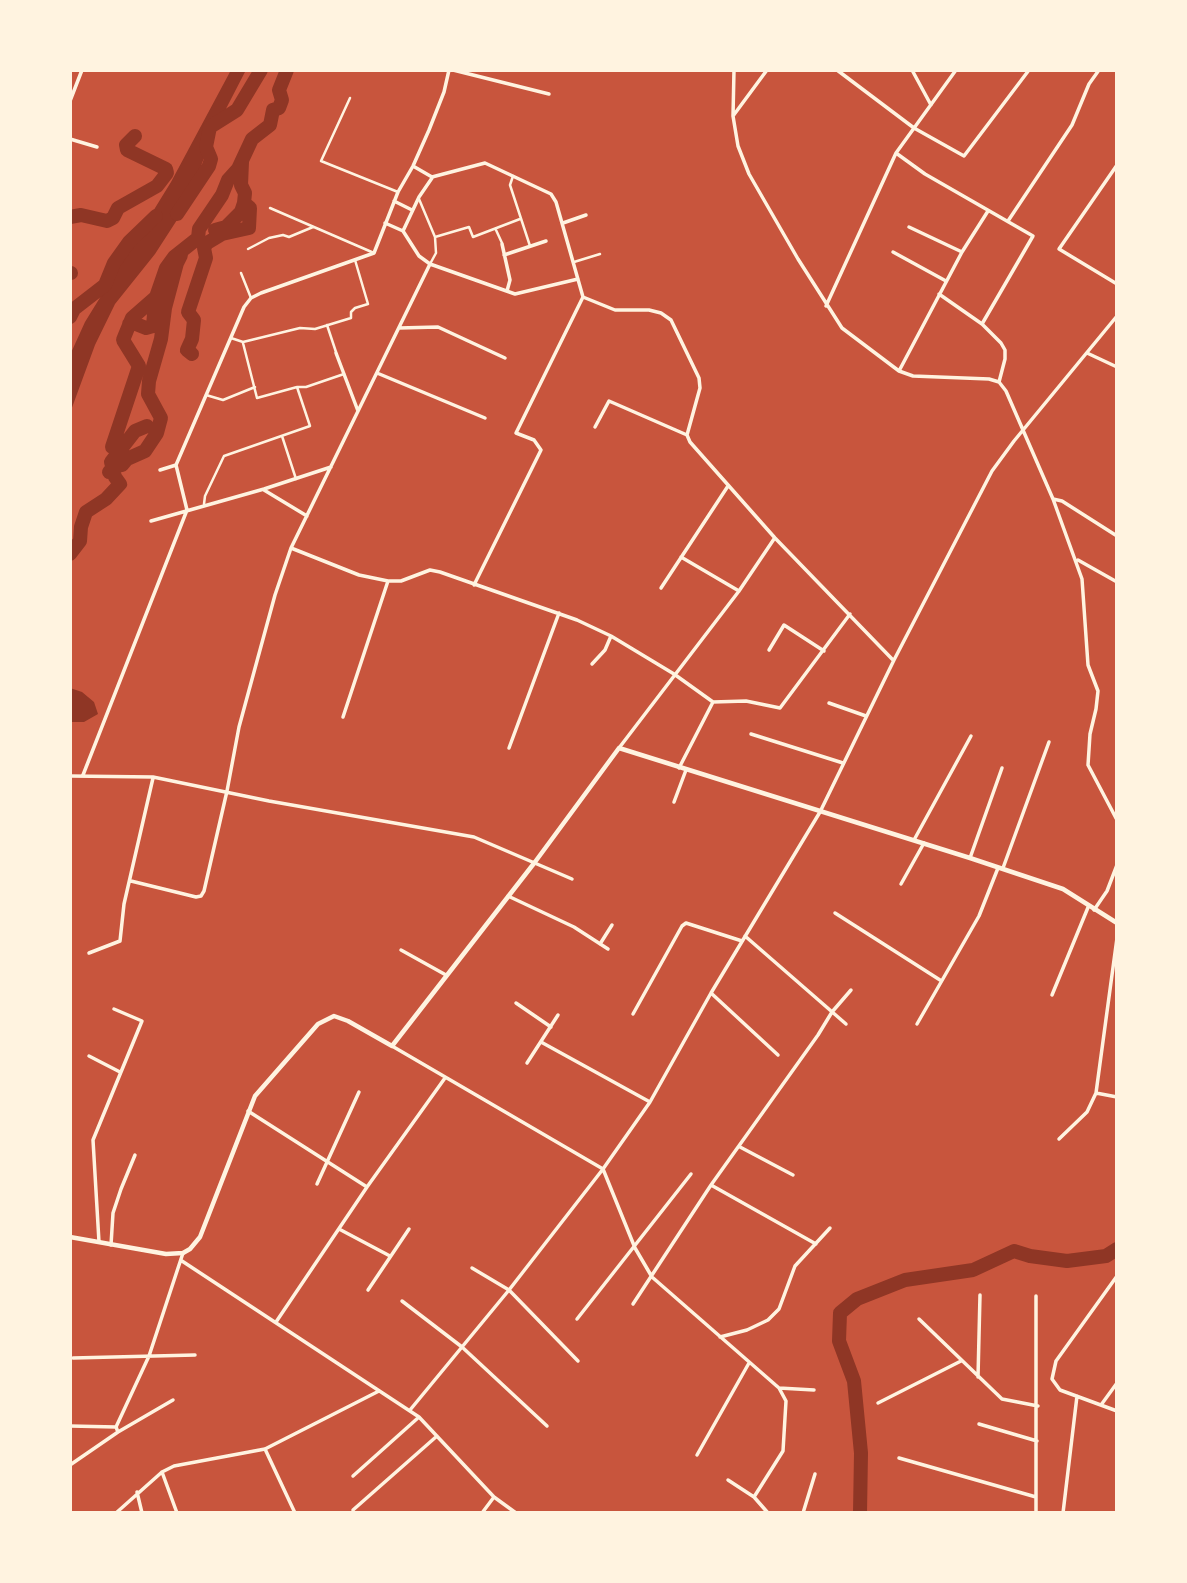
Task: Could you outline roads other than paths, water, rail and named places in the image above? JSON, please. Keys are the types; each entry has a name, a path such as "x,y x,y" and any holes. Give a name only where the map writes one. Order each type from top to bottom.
{"street":[{"path":"70,101 82,70"},
{"path":"82,776 187,510 176,465 244,307 251,298 374,253 398,192 413,166 451,70 549,94"},
{"path":"734,70 733,116 738,146 749,174 826,306 842,328 899,371 913,376 989,379 999,382 1006,391 1053,499 1082,579 1088,665 1098,691 1090,734 1088,765 1117,820"},
{"path":"733,116 767,70"},
{"path":"837,70 914,128 964,156 1029,70"},
{"path":"912,70 931,106"},
{"path":"826,306 896,153 957,70"},
{"path":"1008,222 1072,125 1089,84 1099,70"},
{"path":"350,98 321,161 398,192"},
{"path":"70,138 97,147"},
{"path":"896,153 925,174 1033,236 982,324"},
{"path":"403,231 432,177 485,163 551,194 556,202 583,297 516,433 534,440 541,450 474,585"},
{"path":"1117,165 1059,249 1117,284"},
{"path":"413,166 432,177"},
{"path":"513,176 510,185 530,246"},
{"path":"131,881 201,896 228,791 239,727 275,595 291,548 436,253 435,237 419,197"},
{"path":"394,201 412,210"},
{"path":"270,208 374,253"},
{"path":"899,371 962,252 989,210"},
{"path":"562,223 586,215"},
{"path":"435,237 469,227 473,237 520,219"},
{"path":"385,223 403,231 419,256 430,264 515,294 578,279"},
{"path":"248,249 269,238 283,235 289,237 314,227"},
{"path":"909,227 962,252"},
{"path":"496,230 510,280 507,291"},
{"path":"504,255 546,241"},
{"path":"893,252 946,282"},
{"path":"574,262 600,254"},
{"path":"231,338 243,342 300,328 315,329 351,318 355,308 368,304 355,260"},
{"path":"241,273 251,298"},
{"path":"939,294 982,324 1005,351 999,382"},
{"path":"583,297 615,310 649,310 661,313 671,320 699,378 700,388 687,435 690,442 775,538 894,660"},
{"path":"410,1410 509,1290 603,1169 650,1102 711,993 820,812 894,660 992,471 1117,316"},
{"path":"327,325 358,411"},
{"path":"399,328 438,327 505,358"},
{"path":"243,342 257,398 296,387 306,387 344,374"},
{"path":"1087,353 1117,367"},
{"path":"377,373 485,418"},
{"path":"206,395 223,400 255,387"},
{"path":"204,505 205,496 224,456 310,426 296,387"},
{"path":"595,427 609,401 687,435"},
{"path":"282,436 296,479"},
{"path":"160,470 176,465"},
{"path":"151,521 331,467"},
{"path":"661,588 728,486"},
{"path":"264,489 307,516"},
{"path":"1053,499 1062,501 1117,536"},
{"path":"392,1046 535,862 739,591 775,538"},
{"path":"291,548 359,575 388,581 401,581 430,570 559,613 611,636 674,674 713,702 746,701 780,708 850,614"},
{"path":"681,557 739,591"},
{"path":"1076,559 1117,582"},
{"path":"343,717 388,581"},
{"path":"509,748 559,613"},
{"path":"769,650 784,625 824,651"},
{"path":"592,664 605,650 611,636"},
{"path":"679,768 713,702"},
{"path":"829,703 866,716"},
{"path":"751,734 843,763"},
{"path":"914,840 971,736"},
{"path":"917,1024 979,916 1049,742"},
{"path":"619,748 1063,889 1117,923"},
{"path":"970,858 1002,768"},
{"path":"674,802 686,769"},
{"path":"70,776 153,777 269,801 474,837 572,879"},
{"path":"89,953 120,941 124,904 153,777"},
{"path":"901,884 924,843"},
{"path":"1094,911 1107,891 1117,865"},
{"path":"508,896 574,927 608,949"},
{"path":"1052,995 1089,905"},
{"path":"835,913 940,980"},
{"path":"633,1014 686,923 743,939 846,1024"},
{"path":"600,944 612,925"},
{"path":"1059,1139 1087,1112 1096,1093 1117,938"},
{"path":"401,950 446,975"},
{"path":"633,1304 832,1012 851,990"},
{"path":"711,993 778,1055"},
{"path":"516,1003 551,1027"},
{"path":"99,1243 93,1140 142,1021 114,1009"},
{"path":"527,1063 558,1015"},
{"path":"70,1237 166,1254 183,1253 195,1244 255,1096 318,1024 334,1016 341,1017 603,1169 635,1248 652,1277 779,1388 786,1401 783,1451 754,1496"},
{"path":"541,1042 650,1102"},
{"path":"89,1056 120,1072"},
{"path":"276,1322 445,1078"},
{"path":"317,1184 359,1092"},
{"path":"1096,1093 1117,1097"},
{"path":"248,1111 367,1187"},
{"path":"740,1147 793,1175"},
{"path":"111,1245 113,1213 135,1155"},
{"path":"577,1319 691,1174"},
{"path":"712,1185 816,1244"},
{"path":"720,1338 768,1320 779,1309 795,1266 830,1228"},
{"path":"338,1229 390,1256"},
{"path":"368,1290 410,1229"},
{"path":"117,1429 149,1356 183,1253"},
{"path":"182,1261 419,1416 494,1497 516,1513"},
{"path":"472,1268 509,1290 578,1361"},
{"path":"1117,1276 1056,1362 1052,1379 1060,1390 1117,1412"},
{"path":"978,1379 980,1295"},
{"path":"1036,1296 1036,1513"},
{"path":"402,1301 462,1347 547,1426"},
{"path":"919,1319 978,1379 1002,1399 1038,1406"},
{"path":"73,1358 195,1355"},
{"path":"878,1403 961,1362"},
{"path":"697,1455 749,1363"},
{"path":"1101,1405 1117,1383"},
{"path":"779,1388 814,1390"},
{"path":"116,1513 137,1492 174,1466 265,1449 379,1391"},
{"path":"1063,1513 1077,1396"},
{"path":"70,1465 117,1429 173,1400"},
{"path":"353,1476 419,1416"},
{"path":"979,1424 1037,1441"},
{"path":"70,1426 117,1429"},
{"path":"353,1510 437,1436"},
{"path":"265,1449 295,1513"},
{"path":"899,1458 1036,1497"},
{"path":"162,1472 177,1513"},
{"path":"803,1513 815,1474"},
{"path":"728,1480 754,1496 768,1513"},
{"path":"137,1492 142,1513"},
{"path":"482,1513 494,1497"}],"waterway":[{"path":"177,214 209,166 211,159 206,147 210,127 237,110 261,70"},
{"path":"112,447 139,366 123,340 132,318 156,297 166,268 174,257 198,238 199,229 222,195 228,180 238,169 252,139 270,125 273,110 279,108 282,100 279,90 287,70"},
{"path":"70,217 81,215 107,221 113,218 118,208 157,186 167,173 166,169 127,150 126,145 135,136"},
{"path":"215,230 226,227 241,212 245,193 241,185 242,162"},
{"path":"192,354 187,350 192,339 194,320 188,312 206,258 204,248 207,243 222,234 249,228 250,208 244,203"},
{"path":"70,317 74,309 105,285 114,263 129,242 156,216"},
{"path":"109,472 113,467 122,465 127,459 145,451 157,433 161,418 148,394 149,381 161,339 165,308 181,255"},
{"path":"129,324 146,328 153,326 155,302 159,294"},
{"path":"70,554 80,541 86,512 106,499 120,484 111,462 135,431 147,426"},
{"path":"860,1513 861,1453 854,1381 839,1341 840,1313 857,1299 905,1280 973,1270 1014,1251 1067,1261 1106,1256 1117,1249"}]}
